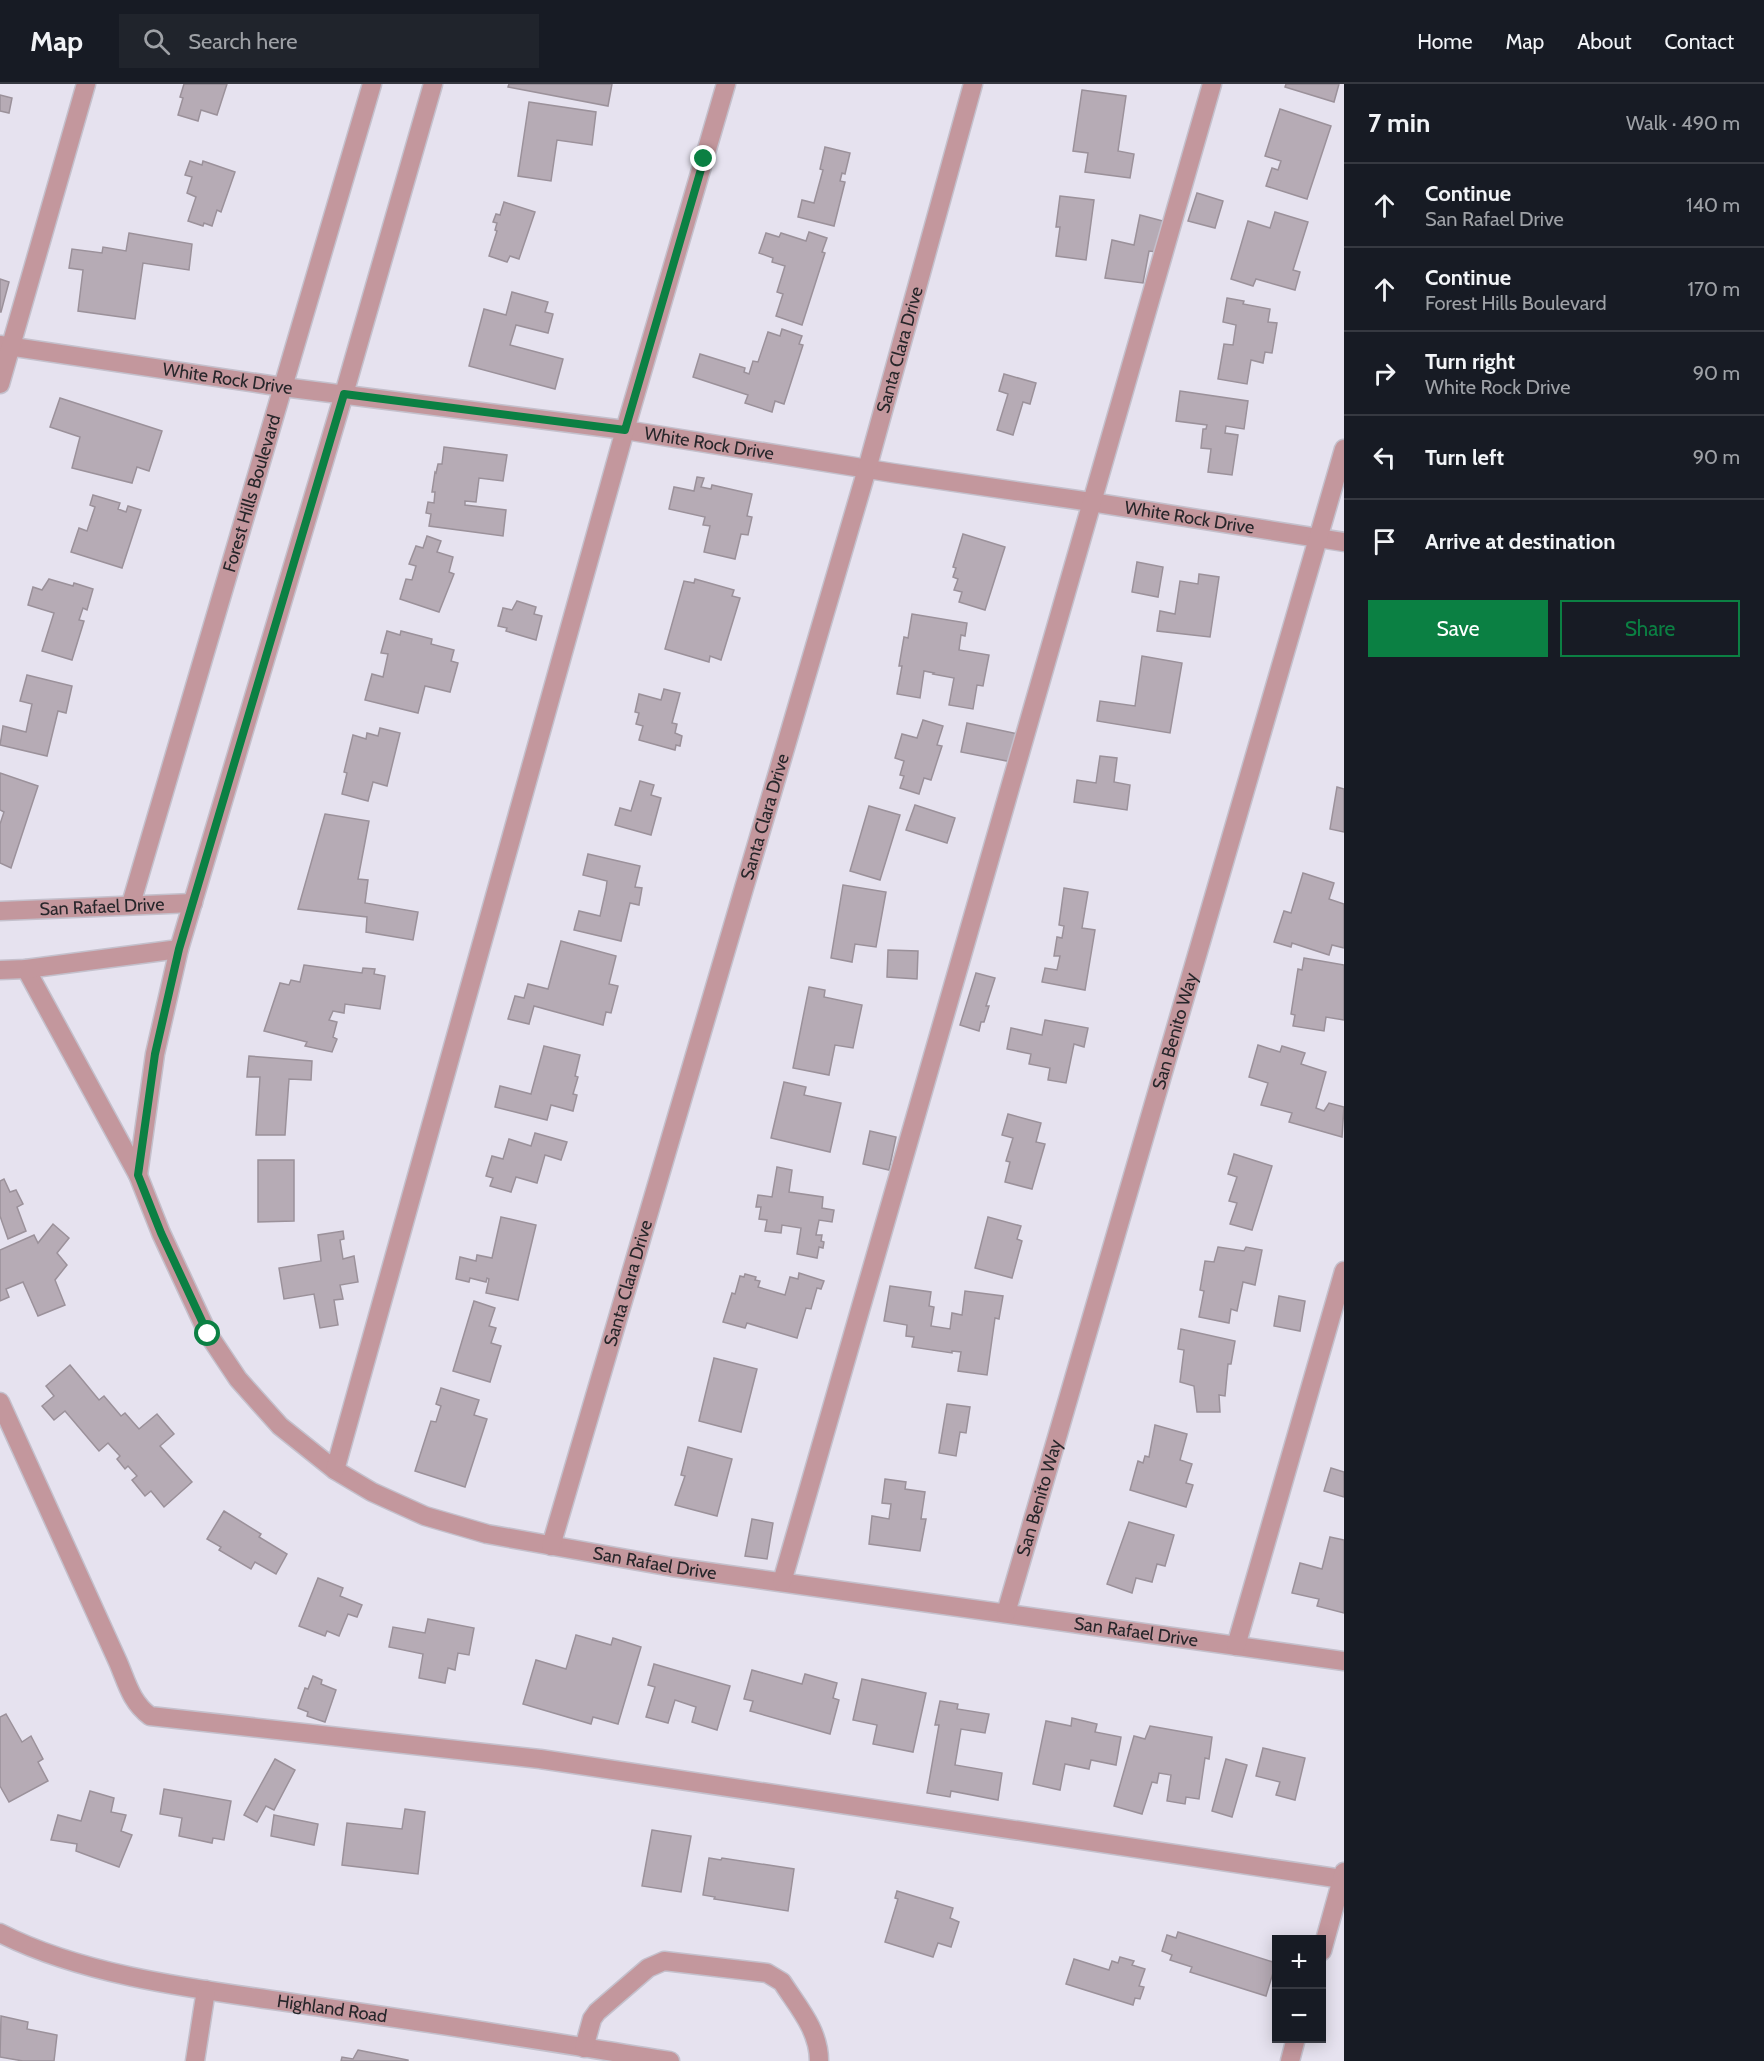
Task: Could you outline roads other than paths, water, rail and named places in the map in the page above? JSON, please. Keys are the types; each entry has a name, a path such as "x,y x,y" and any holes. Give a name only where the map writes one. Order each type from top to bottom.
{"street":[{"path":"0,384 6,345 86,84"},
{"name":"Forest Hills Boulevard","path":"131,904 372,84"},
{"path":"193,903 433,84"},
{"path":"335,1470 625,430 726,84"},
{"name":"Santa Clara Drive","path":"551,1546 867,469 973,84"},
{"path":"782,1582 1212,84"},
{"name":"White Rock Drive","path":"6,345 283,387 625,430 1344,542"},
{"name":"San Benito Way","path":"1006,1613 1344,449"},
{"name":"San Rafael Drive","path":"0,911 193,903 179,949 155,1054 138,1175"},
{"path":"0,970 26,969 179,949"},
{"name":"San Rafael Drive","path":"26,969 138,1175 161,1233 208,1334 238,1379 280,1426 335,1470 372,1491 425,1516 487,1534 551,1546 672,1567 1344,1661"},
{"path":"1236,1646 1344,1271"},
{"path":"0,1402 109,1640 132,1696 138,1708 150,1716 540,1760 1343,1875 1326,1936"},
{"name":"Highland Road","path":"0,1933 62,1958 121,1974 206,1990 474,2029 670,2061"},
{"path":"584,2048 592,2019 597,2012 648,1968 664,1961 758,1972 775,1977 782,1982 811,2026 818,2048 819,2061"},
{"path":"195,2061 206,1990"},
{"path":"1290,2061 1295,2043"}]}
